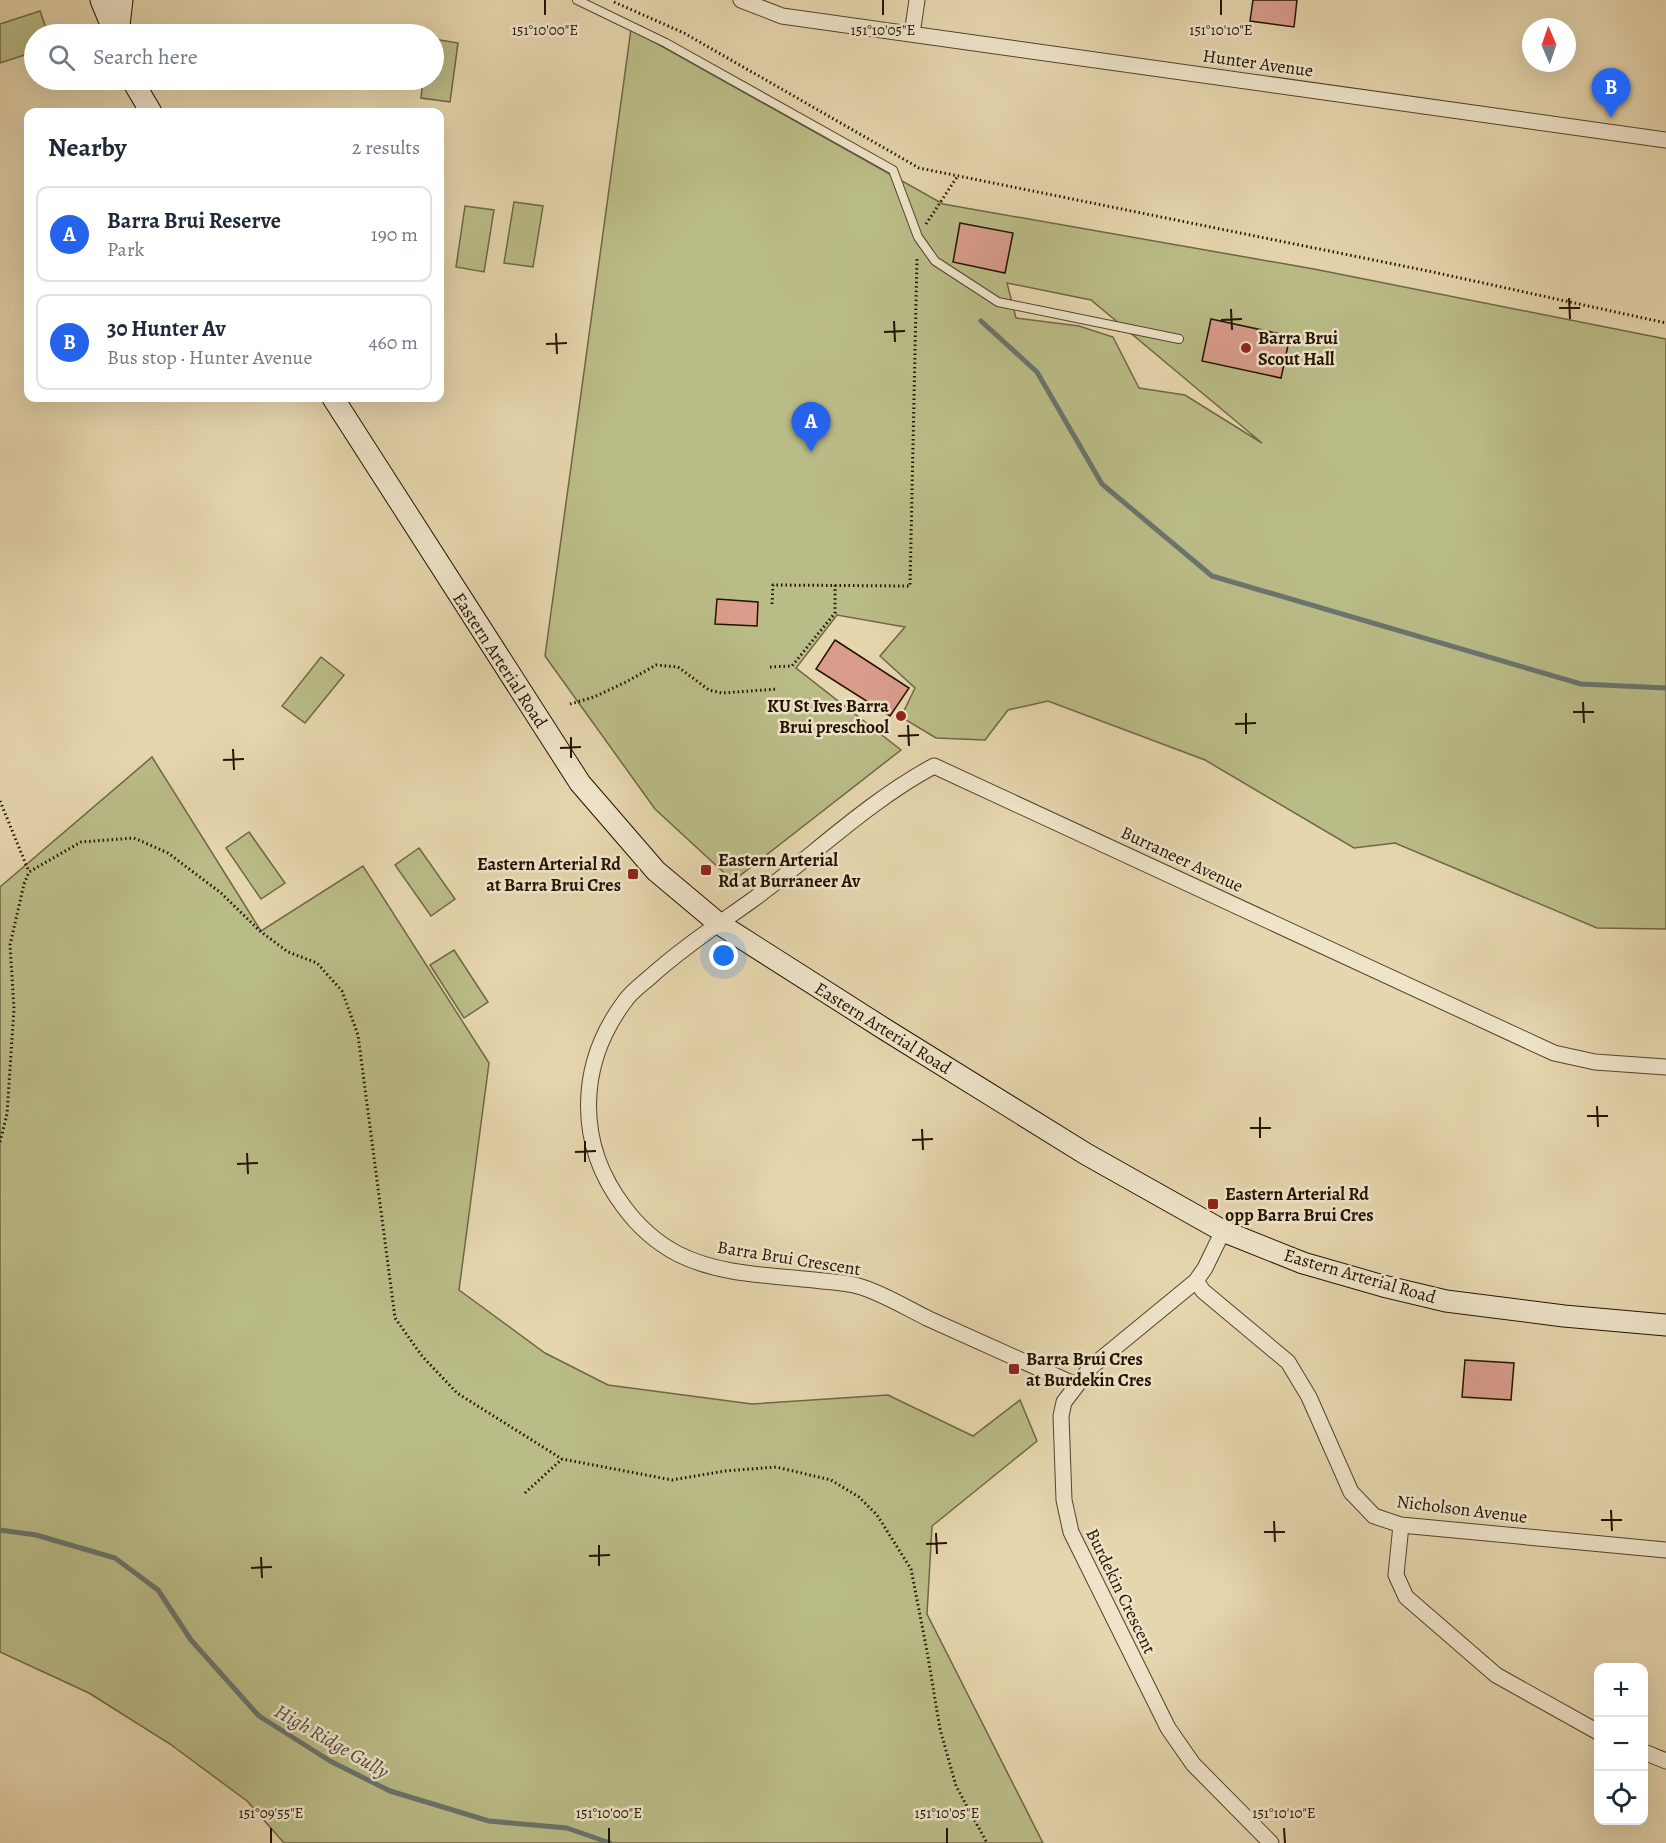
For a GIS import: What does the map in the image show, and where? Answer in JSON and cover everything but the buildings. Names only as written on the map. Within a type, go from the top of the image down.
[{"type":"main road","points":[[101,0],[112,24]]},
{"type":"main road","points":[[118,24],[122,0]]},
{"type":"main road","points":[[138,90],[149,108]]},
{"type":"main road","name":"Eastern Arterial Road","points":[[336,402],[580,783],[656,871],[718,923],[1086,1154],[1223,1231],[1303,1263],[1446,1301],[1564,1316],[1666,1325]]},
{"type":"street","name":"Hunter Avenue","points":[[741,0],[782,16],[1666,140]]},
{"type":"street","points":[[912,34],[917,0]]},
{"type":"street","name":"Burraneer Avenue","points":[[718,923],[751,901],[903,783],[934,766],[1554,1053],[1595,1062],[1666,1067]]},
{"type":"street","name":"Barra Brui Crescent","points":[[718,923],[657,970],[626,999],[608,1026],[597,1053],[591,1077],[588,1106],[590,1131],[602,1173],[615,1196],[652,1238],[702,1264],[727,1271],[857,1286],[1076,1385]]},
{"type":"street","name":"Burdekin Crescent","points":[[1223,1231],[1196,1281],[1090,1368],[1064,1402],[1062,1416],[1064,1500],[1071,1532],[1168,1728],[1193,1764],[1271,1843]]},
{"type":"street","name":"Nicholson Avenue","points":[[1196,1281],[1203,1291],[1288,1362],[1310,1397],[1350,1492],[1374,1516],[1401,1525],[1666,1550]]},
{"type":"street","points":[[1401,1525],[1396,1575],[1406,1597],[1496,1675],[1594,1729]]},
{"type":"street","points":[[1648,1754],[1666,1761]]},
{"type":"lane","points":[[577,0],[666,43],[893,170],[918,237],[934,261],[998,302],[1179,339]]},
{"type":"path","points":[[609,0],[684,33],[919,168],[1433,272],[1666,323]]},
{"type":"path","points":[[772,604],[773,585],[910,586],[918,237],[958,176]]},
{"type":"path","points":[[770,667],[792,666],[835,613],[835,585]]},
{"type":"path","points":[[570,704],[594,697],[628,681],[656,664],[678,667],[709,690],[722,693],[778,689]]},
{"type":"path","points":[[0,801],[29,872]]},
{"type":"path","points":[[0,1142],[7,1114],[14,1009],[10,945],[24,884],[29,872],[81,842],[134,838],[168,853],[221,893],[260,931],[288,952],[317,963],[342,991],[358,1035],[395,1318],[422,1356],[457,1393],[562,1459],[672,1480],[725,1471],[776,1467],[831,1480],[859,1497],[877,1515],[911,1569],[940,1729],[956,1786],[987,1843]]},
{"type":"path","points":[[525,1493],[562,1459]]},
{"type":"green space","points":[[40,11],[45,24],[24,24],[24,55],[0,63],[0,24]]},
{"type":"green space","points":[[631,29],[943,204],[1314,269],[1666,339],[1666,929],[1597,928],[1395,843],[1354,848],[1205,760],[1048,701],[1008,710],[985,740],[936,738],[901,717],[915,688],[880,656],[905,627],[837,615],[796,668],[901,750],[733,881],[655,809],[545,656]],"holes":[[[1007,283],[1091,300],[1262,443],[1185,395],[1139,388],[1113,337],[1079,326],[1016,318]]]},
{"type":"green space","points":[[444,41],[458,43],[450,102],[421,98],[422,90],[444,90]]},
{"type":"green space","points":[[514,202],[543,206],[533,267],[504,263]]},
{"type":"green space","points":[[465,206],[494,210],[484,272],[456,267]]},
{"type":"green space","points":[[321,657],[344,675],[305,723],[282,706]]},
{"type":"green space","points":[[152,757],[261,931],[363,866],[489,1063],[459,1290],[545,1353],[608,1385],[752,1404],[888,1395],[973,1436],[1020,1400],[1037,1441],[932,1526],[927,1614],[1043,1843],[284,1843],[247,1801],[170,1744],[89,1693],[0,1652],[0,887]]},
{"type":"green space","points":[[249,832],[285,883],[261,899],[226,848]]},
{"type":"green space","points":[[419,848],[455,899],[431,916],[395,865]]},
{"type":"green space","points":[[454,950],[488,1002],[464,1018],[430,965]]},
{"type":"waterway","points":[[981,321],[1037,372],[1102,484],[1212,576],[1581,684],[1666,688]]},
{"type":"waterway","name":"High Ridge Gully","points":[[0,1530],[36,1535],[115,1558],[158,1590],[191,1640],[259,1716],[330,1761],[390,1791],[489,1821],[567,1828],[610,1843]]},
{"type":"place","name":"30 Hunter Av","points":[[1611,118]]},
{"type":"place","name":"Barra Brui Scout Hall","points":[[1246,348]]},
{"type":"place","name":"Barra Brui Reserve","points":[[811,452]]},
{"type":"place","name":"KU St Ives Barra Brui preschool","points":[[901,716]]},
{"type":"place","name":"Eastern Arterial Rd at Burraneer Av","points":[[706,870]]},
{"type":"place","name":"Eastern Arterial Rd at Barra Brui Cres","points":[[633,874]]},
{"type":"place","name":"Eastern Arterial Rd opp Barra Brui Cres","points":[[1213,1204]]},
{"type":"place","name":"Barra Brui Cres at Burdekin Cres","points":[[1014,1369]]}]
